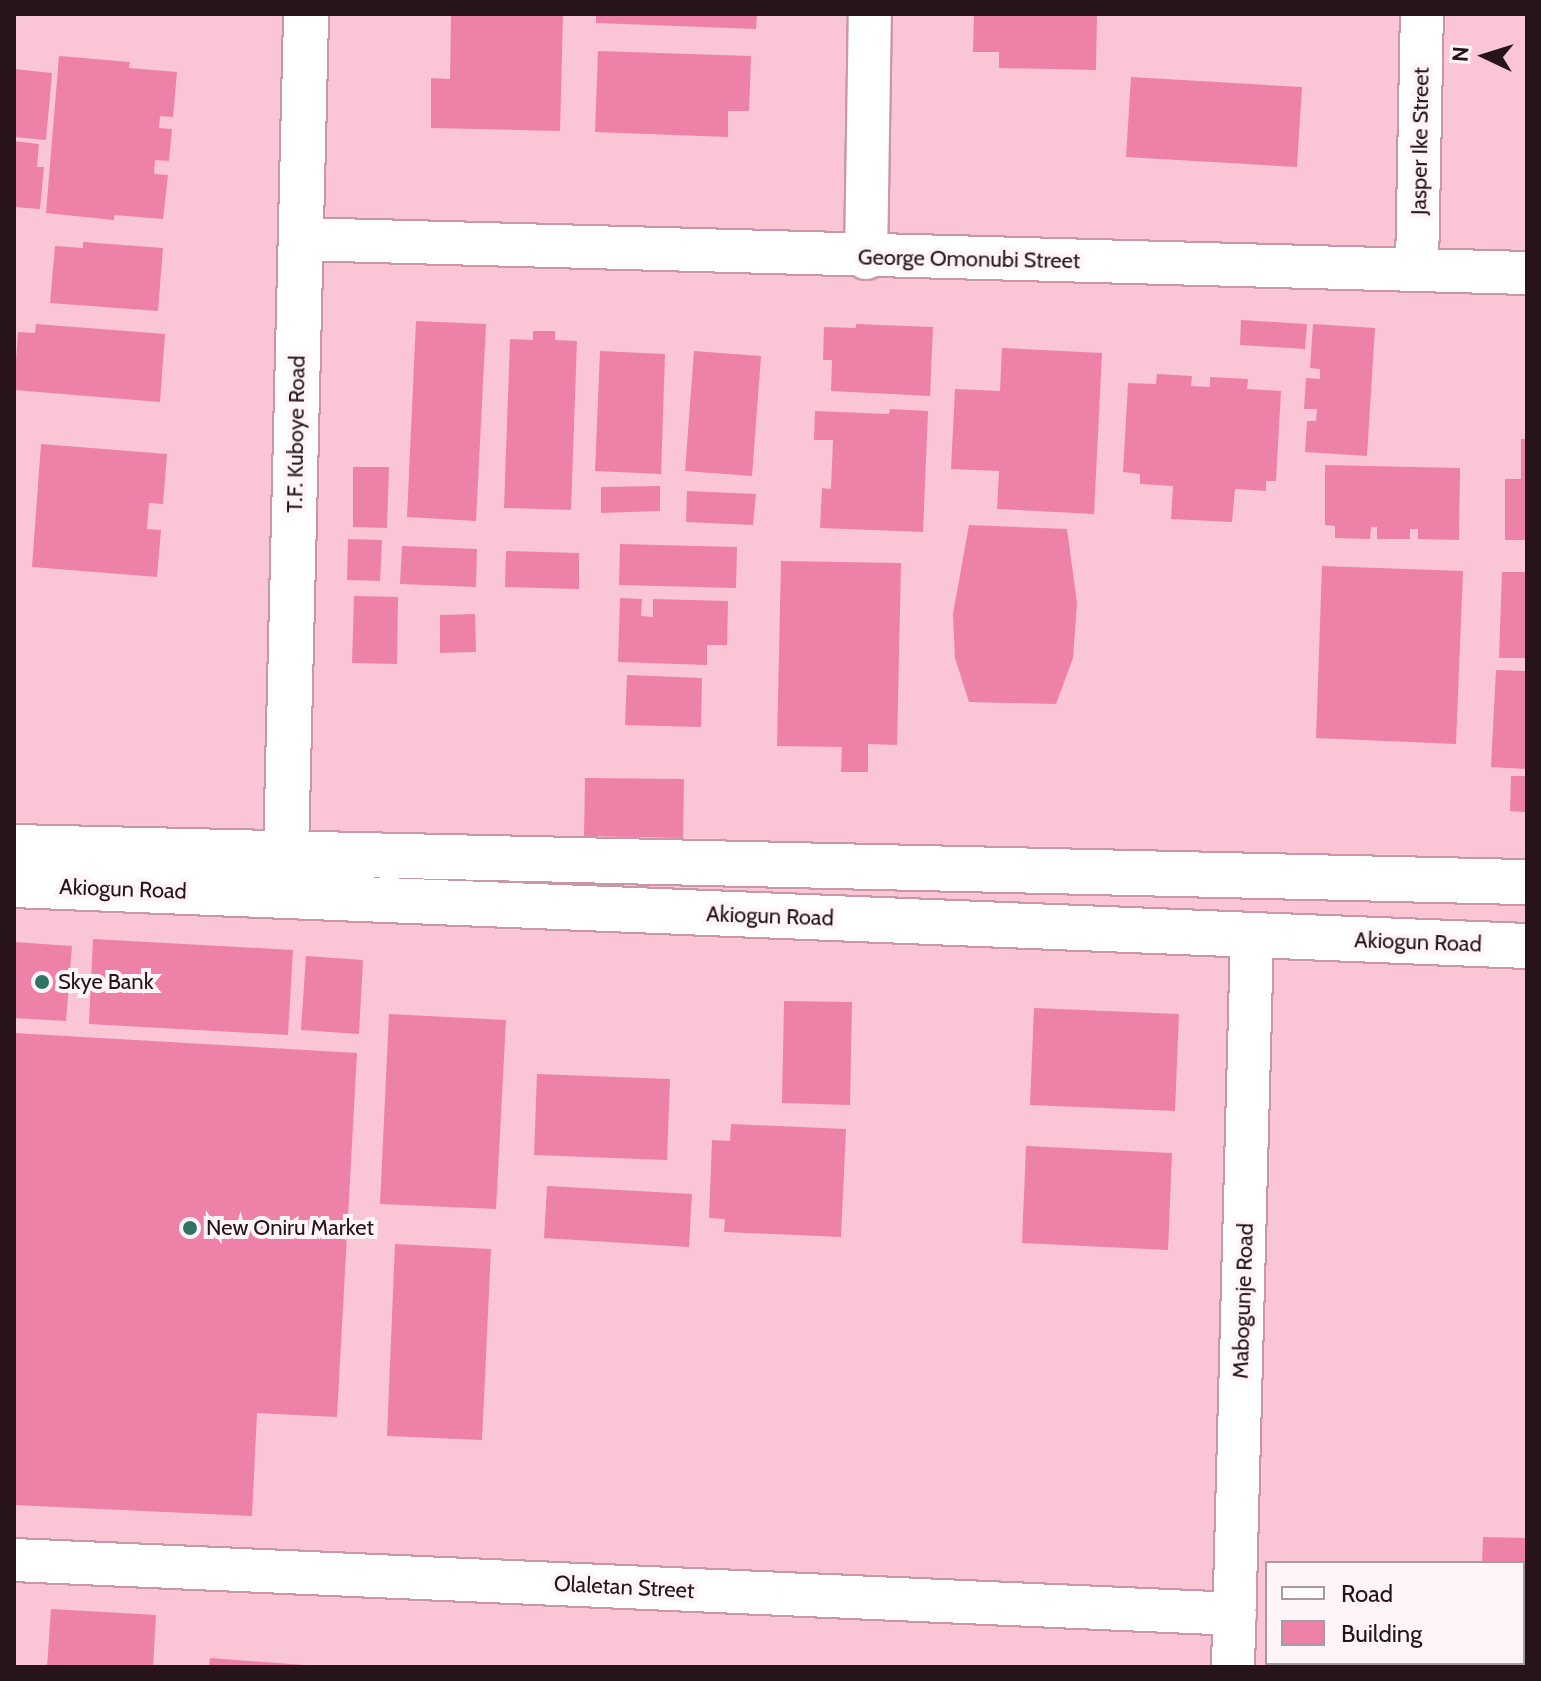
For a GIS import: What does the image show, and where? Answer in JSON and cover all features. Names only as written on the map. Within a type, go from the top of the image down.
[{"type":"street","name":"T.F. Kuboye Road","points":[[286,853],[306,14]]},
{"type":"street","points":[[866,258],[870,14]]},
{"type":"street","name":"Jasper Ike Street","points":[[1417,268],[1422,14]]},
{"type":"street","name":"George Omonubi Street","points":[[301,239],[866,258],[1417,268],[1527,273]]},
{"type":"street","points":[[14,847],[1527,882]]},
{"type":"street","name":"Akiogun Road","points":[[14,885],[1527,946]]},
{"type":"street","name":"Mabogunje Road","points":[[1233,1667],[1252,936]]},
{"type":"street","name":"Olaletan Street","points":[[14,1560],[1235,1614]]},
{"type":"building","points":[[451,14],[563,14],[560,131],[431,128],[431,78],[450,79]]},
{"type":"building","points":[[596,14],[757,14],[756,29],[596,23]]},
{"type":"building","points":[[974,14],[1097,14],[1096,70],[999,68],[999,52],[973,52]]},
{"type":"building","points":[[598,51],[751,56],[749,111],[728,111],[728,137],[595,132]]},
{"type":"building","points":[[59,56],[130,62],[129,68],[177,72],[173,117],[160,116],[159,128],[172,129],[169,161],[155,160],[154,174],[168,175],[163,219],[114,215],[114,220],[46,213]]},
{"type":"building","points":[[14,69],[52,73],[46,140],[14,137]]},
{"type":"building","points":[[1131,77],[1302,87],[1297,167],[1126,157]]},
{"type":"building","points":[[14,141],[39,144],[37,167],[44,167],[40,209],[14,207]]},
{"type":"building","points":[[83,242],[163,248],[158,311],[50,303],[55,246],[83,248]]},
{"type":"building","points":[[1241,320],[1307,324],[1305,349],[1240,345]]},
{"type":"building","points":[[416,321],[486,324],[476,521],[407,517]]},
{"type":"building","points":[[36,324],[165,334],[160,402],[14,390],[18,332],[35,333]]},
{"type":"building","points":[[856,324],[933,327],[930,396],[831,391],[832,360],[823,360],[824,327],[856,328]]},
{"type":"building","points":[[1313,324],[1375,328],[1367,456],[1305,452],[1307,421],[1316,421],[1317,409],[1304,409],[1306,378],[1320,379],[1320,369],[1310,368]]},
{"type":"building","points":[[533,331],[555,331],[555,340],[577,341],[571,510],[504,508],[510,339],[533,340]]},
{"type":"building","points":[[1002,348],[1102,353],[1094,514],[997,509],[999,471],[951,469],[955,389],[1000,391]]},
{"type":"building","points":[[600,351],[665,354],[661,474],[595,471]]},
{"type":"building","points":[[694,351],[761,356],[752,476],[685,471]]},
{"type":"building","points":[[1157,374],[1192,376],[1191,386],[1210,387],[1210,377],[1248,379],[1247,389],[1281,391],[1276,481],[1266,481],[1266,491],[1235,489],[1232,522],[1171,519],[1173,486],[1140,484],[1140,474],[1123,472],[1128,383],[1156,384]]},
{"type":"building","points":[[890,409],[928,411],[923,532],[820,528],[822,488],[831,489],[833,440],[814,440],[815,411],[889,414]]},
{"type":"building","points":[[1521,439],[1527,439],[1527,540],[1505,540],[1505,479],[1521,479]]},
{"type":"building","points":[[41,444],[167,454],[163,504],[149,503],[147,529],[161,530],[157,577],[32,567]]},
{"type":"building","points":[[1325,465],[1460,468],[1459,540],[1418,539],[1418,529],[1410,529],[1410,539],[1377,539],[1377,527],[1371,527],[1370,539],[1335,538],[1335,526],[1325,525]]},
{"type":"building","points":[[353,467],[389,467],[387,528],[353,527]]},
{"type":"building","points":[[660,486],[660,511],[601,513],[601,487]]},
{"type":"building","points":[[687,491],[756,494],[753,525],[686,522]]},
{"type":"building","points":[[969,525],[1067,529],[1077,603],[1073,658],[1056,704],[969,702],[955,658],[953,614]]},
{"type":"building","points":[[348,539],[382,540],[380,581],[347,580]]},
{"type":"building","points":[[620,544],[737,547],[736,588],[619,585]]},
{"type":"building","points":[[402,546],[477,549],[476,587],[400,584]]},
{"type":"building","points":[[506,551],[579,553],[579,589],[505,587]]},
{"type":"building","points":[[781,561],[901,563],[897,745],[868,744],[868,772],[841,772],[842,747],[777,746]]},
{"type":"building","points":[[1322,566],[1463,571],[1456,744],[1316,738]]},
{"type":"building","points":[[1502,572],[1527,572],[1527,658],[1499,658]]},
{"type":"building","points":[[354,596],[398,597],[397,664],[352,663]]},
{"type":"building","points":[[620,598],[642,599],[641,616],[653,617],[653,599],[728,601],[727,645],[707,645],[707,665],[618,662]]},
{"type":"building","points":[[475,614],[476,652],[440,653],[440,615]]},
{"type":"building","points":[[1496,670],[1527,671],[1527,769],[1491,767]]},
{"type":"building","points":[[627,675],[702,678],[701,727],[625,725]]},
{"type":"building","points":[[1511,776],[1527,776],[1527,812],[1510,811]]},
{"type":"building","points":[[585,778],[684,779],[683,838],[584,836]]},
{"type":"building","points":[[93,939],[293,950],[288,1035],[89,1024]]},
{"type":"building","name":"Skye Bank","points":[[14,942],[72,946],[66,1021],[14,1018]]},
{"type":"building","points":[[306,956],[363,960],[359,1034],[301,1030]]},
{"type":"building","points":[[784,1001],[852,1002],[850,1105],[782,1103]]},
{"type":"building","points":[[1034,1008],[1179,1014],[1175,1111],[1030,1105]]},
{"type":"building","points":[[389,1014],[506,1020],[496,1209],[380,1204]]},
{"type":"building","name":"New Oniru Market","points":[[14,1033],[357,1053],[337,1417],[257,1413],[252,1516],[14,1505]]},
{"type":"building","points":[[537,1074],[670,1079],[667,1160],[534,1155]]},
{"type":"building","points":[[731,1124],[846,1129],[841,1237],[724,1232],[725,1219],[709,1218],[712,1140],[730,1141]]},
{"type":"building","points":[[1026,1146],[1172,1153],[1168,1250],[1022,1243]]},
{"type":"building","points":[[547,1186],[692,1194],[689,1247],[544,1238]]},
{"type":"building","points":[[395,1244],[491,1249],[482,1440],[387,1436]]},
{"type":"building","points":[[1483,1537],[1527,1538],[1527,1652],[1525,1561],[1482,1561]]},
{"type":"building","points":[[51,1609],[156,1615],[153,1667],[47,1667]]},
{"type":"building","points":[[210,1658],[305,1665],[305,1667],[209,1667]]},
{"type":"place","name":"Skye Bank","points":[[42,982]]},
{"type":"place","name":"New Oniru Market","points":[[190,1228]]}]
